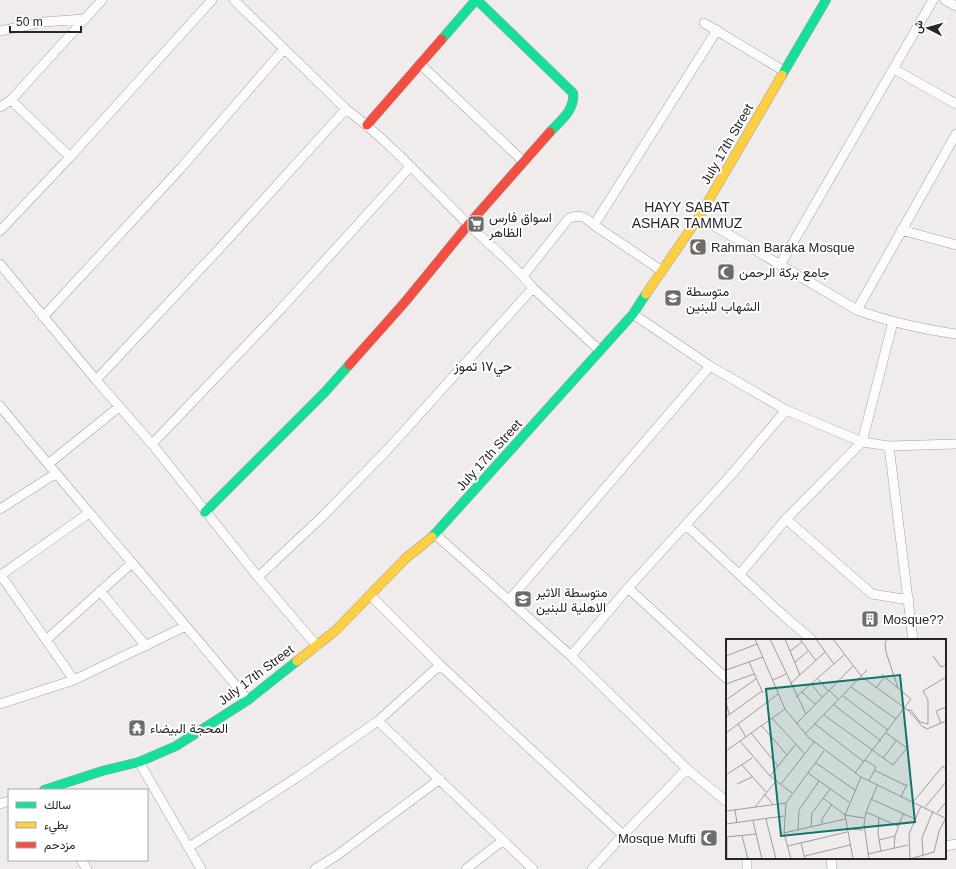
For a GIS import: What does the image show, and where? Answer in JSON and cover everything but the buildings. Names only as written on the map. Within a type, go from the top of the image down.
[{"type":"street","points":[[0,107],[10,100],[102,0]]},
{"type":"street","points":[[0,231],[70,157],[212,0]]},
{"type":"street","points":[[234,0],[346,109],[367,125],[410,166],[468,225],[600,351]]},
{"type":"street","name":"July 17th Street","points":[[47,789],[102,771],[139,762],[176,746],[248,700],[335,631],[406,558],[435,534],[633,314],[699,218],[826,0]]},
{"type":"street","points":[[780,265],[894,69],[932,0]]},
{"type":"street","points":[[945,0],[956,6]]},
{"type":"street","points":[[205,512],[325,392],[405,302],[468,225],[571,109],[574,100],[573,93],[479,2],[474,2],[367,125]]},
{"type":"street","points":[[0,31],[43,22],[84,19]]},
{"type":"street","points":[[704,23],[784,71]]},
{"type":"street","points":[[594,225],[717,30]]},
{"type":"street","points":[[43,317],[180,169],[284,49]]},
{"type":"street","points":[[420,64],[524,162]]},
{"type":"street","points":[[894,69],[956,104]]},
{"type":"street","points":[[10,100],[70,157]]},
{"type":"street","points":[[96,380],[220,248],[346,109]]},
{"type":"street","points":[[857,310],[956,134]]},
{"type":"street","points":[[152,444],[281,309],[410,166]]},
{"type":"street","points":[[523,276],[569,218],[576,216],[585,217],[594,225],[662,271]]},
{"type":"street","points":[[699,218],[857,310],[877,318],[893,322],[956,334]]},
{"type":"street","points":[[901,230],[956,246]]},
{"type":"street","points":[[0,264],[96,380],[152,444],[258,577],[317,646]]},
{"type":"street","points":[[258,577],[323,516],[389,448],[533,288]]},
{"type":"street","points":[[633,314],[710,366],[786,410],[862,442],[889,446],[956,444]]},
{"type":"street","points":[[740,574],[786,519],[862,442],[893,322]]},
{"type":"street","points":[[509,600],[710,366]]},
{"type":"street","points":[[0,406],[55,474],[248,700]]},
{"type":"street","points":[[48,464],[119,407]]},
{"type":"street","points":[[570,656],[628,588],[731,475],[786,410]]},
{"type":"street","points":[[889,446],[913,639]]},
{"type":"street","points":[[0,509],[55,474]]},
{"type":"street","points":[[74,680],[0,575],[89,513]]},
{"type":"street","points":[[786,519],[872,594],[909,600]]},
{"type":"street","points":[[686,524],[783,615],[811,639]]},
{"type":"street","points":[[435,534],[570,656],[687,769],[726,801]]},
{"type":"street","points":[[46,640],[132,563]]},
{"type":"street","points":[[628,588],[726,678]]},
{"type":"street","points":[[100,591],[146,646]]},
{"type":"street","points":[[370,595],[440,665],[623,834]]},
{"type":"street","points":[[0,704],[74,680],[186,626]]},
{"type":"street","points":[[189,847],[299,776],[378,721],[440,665]]},
{"type":"street","points":[[378,721],[533,869]]},
{"type":"street","points":[[139,762],[201,869]]},
{"type":"street","points":[[596,868],[623,834],[687,769]]},
{"type":"street","points":[[315,869],[336,856],[440,779]]},
{"type":"street","points":[[466,869],[502,841]]},
{"type":"street","points":[[946,846],[956,844]]},
{"type":"street","points":[[831,859],[832,869]]},
{"type":"traffic: fast","points":[[782,75],[826,0]]},
{"type":"traffic: fast","points":[[442,39],[474,2],[479,2],[573,93],[570,110],[550,132]]},
{"type":"traffic: fast","points":[[432,537],[633,314],[646,294]]},
{"type":"traffic: fast","points":[[205,512],[325,392],[349,365]]},
{"type":"traffic: fast","points":[[47,789],[102,771],[139,762],[176,746],[248,700],[297,661]]},
{"type":"traffic: slow","points":[[646,294],[699,217],[782,75]]},
{"type":"traffic: slow","points":[[297,661],[335,631],[406,558],[432,537]]},
{"type":"traffic: jam","points":[[367,125],[442,39]]},
{"type":"traffic: jam","points":[[349,365],[405,302],[468,225],[550,132]]},
{"type":"place","name":"اسواق فارس الظاهر","points":[[476,224]]},
{"type":"place","name":"Rahman Baraka Mosque","points":[[698,247]]},
{"type":"place","name":"جامع بركة الرحمن","points":[[726,272]]},
{"type":"place","name":"متوسطة الشهاب للبنين","points":[[673,298]]},
{"type":"place","name":"متوسطة الاثير الاهلية للبنين","points":[[523,599]]},
{"type":"place","name":"Mosque??","points":[[870,619]]},
{"type":"place","name":"المحجة البيضاء","points":[[137,728]]},
{"type":"place","name":"Mosque Mufti","points":[[709,838]]},
{"type":"district","name":"HAYY SABAT ASHAR TAMMUZ","points":[[687,216]]},
{"type":"district","name":"حي۱۷ تموز","points":[[483,366]]}]
